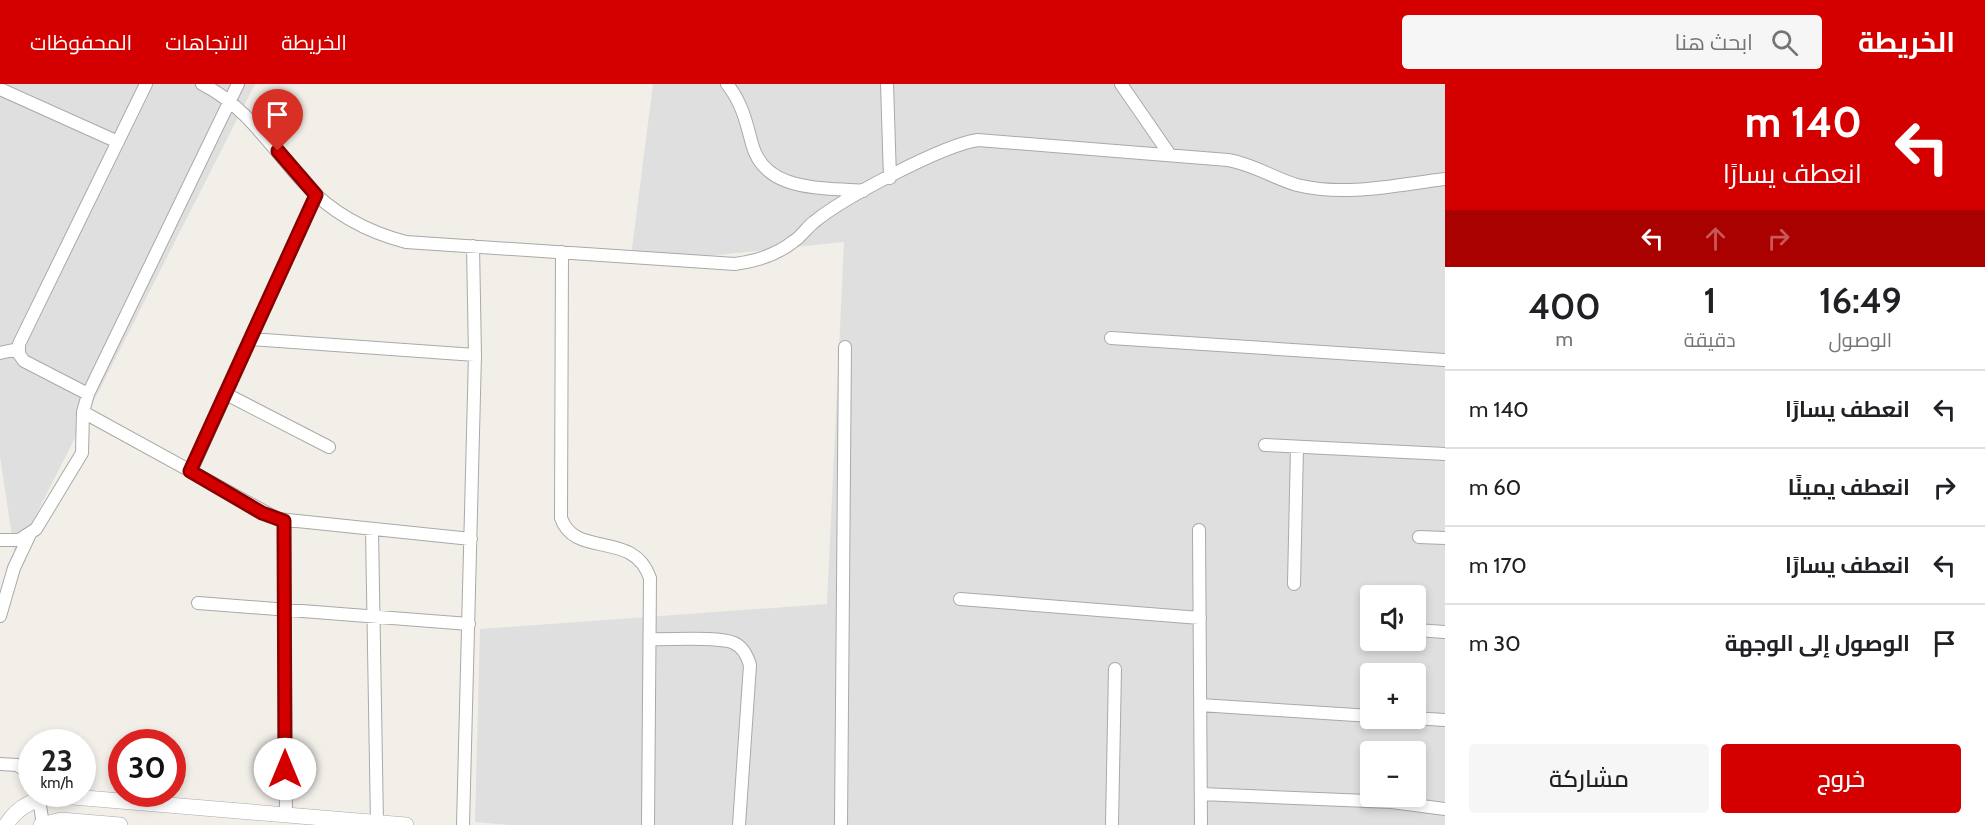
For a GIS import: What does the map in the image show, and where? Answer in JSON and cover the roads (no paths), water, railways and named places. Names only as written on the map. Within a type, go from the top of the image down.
[{"type":"street","points":[[18,349],[146,84]]},
{"type":"street","points":[[202,84],[230,100],[316,195],[344,217],[390,238],[406,242],[747,263],[783,249],[813,223],[863,191],[959,144],[978,140],[1239,162],[1284,181],[1324,189],[1367,189],[1445,179]]},
{"type":"street","points":[[0,616],[14,568],[31,533],[82,453],[83,412],[88,393],[99,376],[238,84]]},
{"type":"street","points":[[727,84],[742,106],[756,155],[774,176],[792,184],[863,191]]},
{"type":"street","points":[[887,84],[890,178]]},
{"type":"street","points":[[1121,84],[1170,155]]},
{"type":"street","points":[[0,89],[118,142]]},
{"type":"street","points":[[190,471],[316,195]]},
{"type":"street","points":[[463,825],[475,355],[473,246]]},
{"type":"street","points":[[562,252],[561,518],[566,529],[574,537],[624,549],[641,560],[650,578],[648,825]]},
{"type":"street","points":[[1111,338],[1445,360]]},
{"type":"street","points":[[251,339],[475,355]]},
{"type":"street","points":[[841,825],[845,347]]},
{"type":"street","points":[[18,349],[24,361],[88,393]]},
{"type":"street","points":[[0,352],[18,349]]},
{"type":"street","points":[[226,394],[329,447]]},
{"type":"street","points":[[83,412],[262,513],[284,521],[471,539]]},
{"type":"street","points":[[1265,445],[1445,454]]},
{"type":"street","points":[[1294,584],[1297,447]]},
{"type":"street","points":[[284,521],[286,815]]},
{"type":"street","points":[[372,530],[377,823]]},
{"type":"street","points":[[1199,530],[1200,825]]},
{"type":"street","points":[[0,540],[19,540],[31,533]]},
{"type":"street","points":[[1419,537],[1445,538]]},
{"type":"street","points":[[960,599],[1200,618]]},
{"type":"street","points":[[198,603],[469,624]]},
{"type":"street","points":[[1426,631],[1445,632]]},
{"type":"street","points":[[650,639],[726,640],[738,645],[746,654],[750,665],[739,825]]},
{"type":"street","points":[[1112,825],[1115,669]]},
{"type":"street","points":[[1200,705],[1360,715]]},
{"type":"street","points":[[1426,719],[1445,720]]},
{"type":"street","points":[[0,753],[6,764]]},
{"type":"street","points":[[1201,794],[1392,802],[1445,809]]},
{"type":"street","points":[[96,798],[406,825]]},
{"type":"street","points":[[6,825],[23,807]]},
{"type":"street","points":[[40,807],[42,824],[61,820],[120,825]]}]
